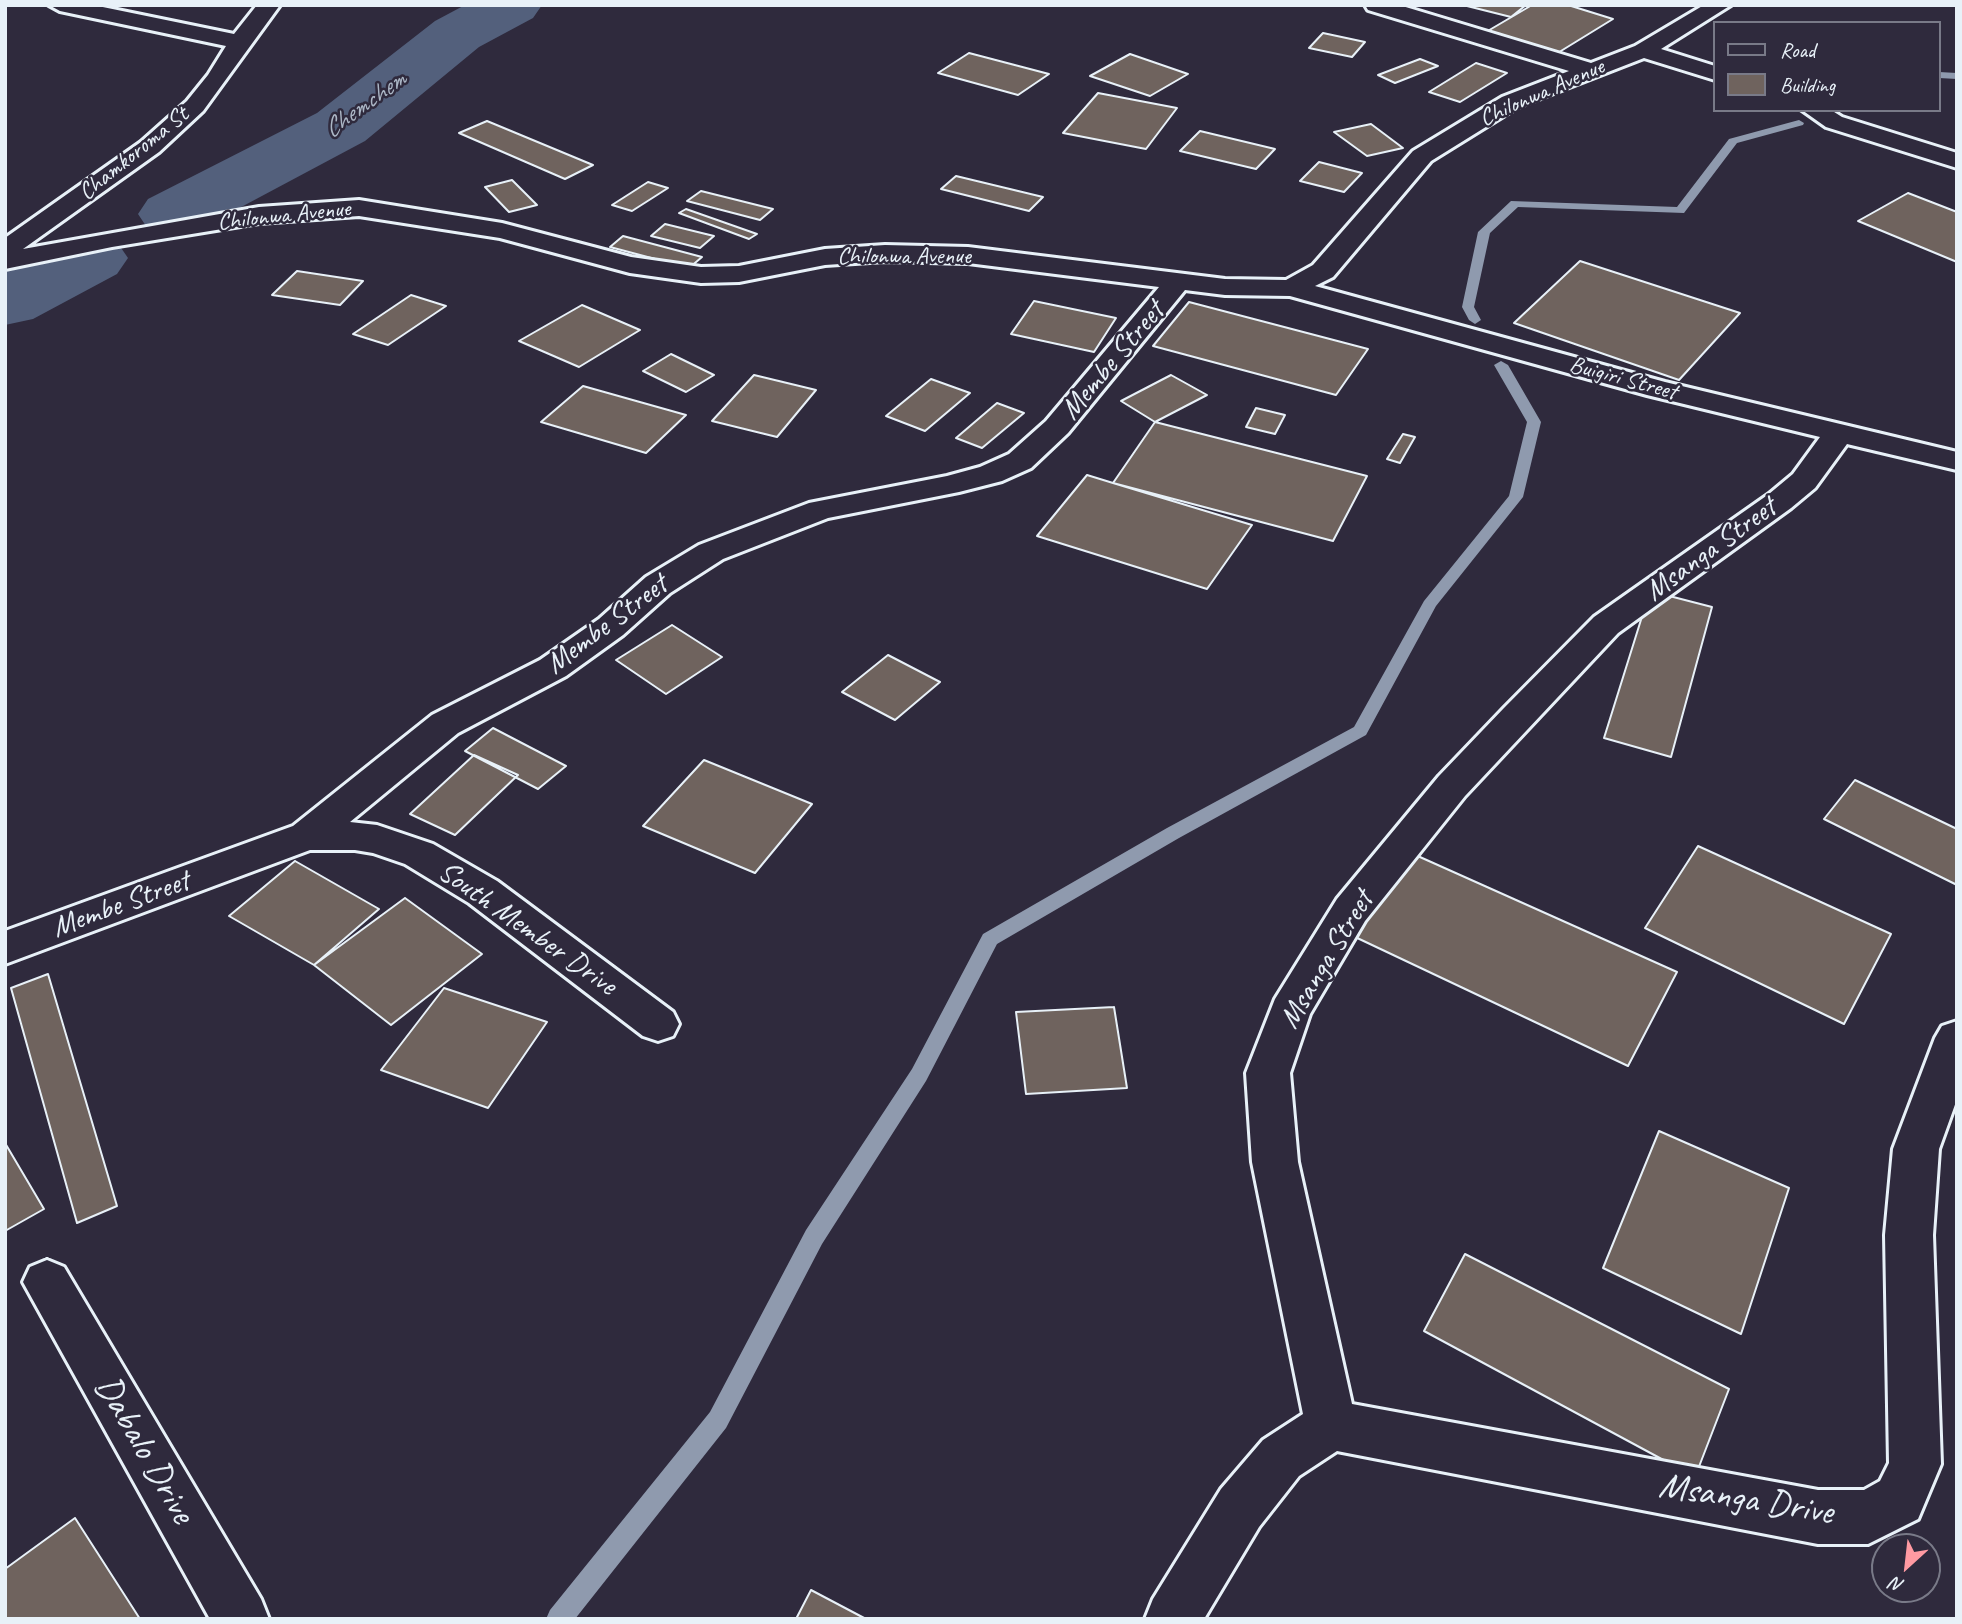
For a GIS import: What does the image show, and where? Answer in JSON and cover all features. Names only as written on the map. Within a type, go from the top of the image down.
[{"type":"street","points":[[60,5],[239,42]]},
{"type":"street","name":"Chamkoroma St","points":[[5,250],[150,147],[195,106],[218,78],[239,42],[269,5]]},
{"type":"street","points":[[1376,5],[1589,70]]},
{"type":"street","name":"Chilonwa Avenue","points":[[5,261],[112,239],[260,215],[359,208],[490,229],[630,265],[701,275],[739,274],[825,257],[886,253],[968,255],[1178,281],[1276,290],[1291,288],[1323,271],[1422,156],[1510,102],[1643,51],[1720,5]]},
{"type":"street","points":[[1643,51],[1714,73]]},
{"type":"street","points":[[1818,112],[1835,122],[1957,161]]},
{"type":"street","name":"Membe Street","points":[[5,948],[307,836],[445,724],[553,668],[611,627],[658,585],[711,552],[820,510],[967,481],[1020,461],[1057,427],[1178,281]]},
{"type":"street","name":"Buigiri Street","points":[[1291,288],[1657,389],[1957,461]]},
{"type":"street","name":"Msanga Street","points":[[1331,1425],[1275,1162],[1268,1073],[1290,1011],[1351,910],[1452,786],[1517,717],[1606,625],[1780,502],[1804,481],[1839,433]]},
{"type":"street","name":"South Member Drive","points":[[307,836],[377,839],[419,854],[483,892],[658,1024]]},
{"type":"street","name":"Msanga Drive","points":[[1331,1425],[1818,1517],[1868,1517],[1899,1500],[1915,1464],[1909,1235],[1916,1149],[1957,1038]]},
{"type":"street","name":"Dabalo Drive","points":[[47,1282],[241,1619]]},
{"type":"street","points":[[1173,1619],[1240,1508],[1282,1458],[1331,1425]]},
{"type":"building","points":[[1463,5],[1526,5],[1511,17]]},
{"type":"building","points":[[1532,5],[1568,5],[1613,19],[1556,54],[1486,32]]},
{"type":"building","points":[[1323,33],[1365,42],[1352,57],[1309,48]]},
{"type":"building","points":[[969,53],[1049,74],[1018,95],[938,73]]},
{"type":"building","points":[[1130,54],[1188,74],[1150,96],[1090,76]]},
{"type":"building","points":[[1420,59],[1438,66],[1395,83],[1378,75]]},
{"type":"building","points":[[1476,63],[1507,73],[1460,102],[1429,92]]},
{"type":"building","points":[[1098,93],[1177,108],[1146,149],[1063,133]]},
{"type":"building","points":[[487,121],[593,165],[565,179],[459,133]]},
{"type":"building","points":[[1371,124],[1403,148],[1367,156],[1334,132]]},
{"type":"building","points":[[1200,131],[1275,149],[1256,169],[1180,151]]},
{"type":"building","points":[[1319,162],[1362,173],[1344,192],[1300,181]]},
{"type":"building","points":[[956,176],[1043,197],[1029,211],[941,189]]},
{"type":"building","points":[[512,180],[537,205],[509,212],[485,187]]},
{"type":"building","points":[[648,182],[668,188],[632,211],[612,205]]},
{"type":"building","points":[[701,191],[773,209],[760,220],[687,201]]},
{"type":"building","points":[[1908,193],[1957,212],[1957,262],[1858,221]]},
{"type":"building","points":[[686,209],[757,234],[749,239],[679,213]]},
{"type":"building","points":[[665,224],[714,236],[700,248],[651,236]]},
{"type":"building","points":[[623,236],[702,257],[689,268],[610,247]]},
{"type":"building","points":[[1580,261],[1740,313],[1679,380],[1514,323]]},
{"type":"building","points":[[297,271],[363,281],[340,305],[272,295]]},
{"type":"building","points":[[411,295],[446,306],[388,345],[353,334]]},
{"type":"building","points":[[1034,301],[1116,318],[1094,352],[1011,334]]},
{"type":"building","points":[[1189,302],[1368,349],[1336,395],[1153,346]]},
{"type":"building","points":[[582,305],[640,330],[579,367],[519,341]]},
{"type":"building","points":[[671,354],[714,375],[686,392],[643,371]]},
{"type":"building","points":[[754,375],[816,390],[777,437],[712,421]]},
{"type":"building","points":[[1171,375],[1207,395],[1155,422],[1121,401]]},
{"type":"building","points":[[931,379],[970,393],[925,431],[886,416]]},
{"type":"building","points":[[583,386],[686,415],[646,453],[541,422]]},
{"type":"building","points":[[997,403],[1024,413],[982,448],[956,438]]},
{"type":"building","points":[[1256,408],[1285,415],[1275,434],[1246,427]]},
{"type":"building","points":[[1155,422],[1367,476],[1333,541],[1113,483]]},
{"type":"building","points":[[1403,434],[1415,437],[1400,463],[1387,459]]},
{"type":"building","points":[[1087,475],[1252,525],[1207,589],[1037,536]]},
{"type":"building","points":[[1650,591],[1712,607],[1671,757],[1604,738]]},
{"type":"building","points":[[672,625],[722,657],[666,694],[616,660]]},
{"type":"building","points":[[888,655],[940,682],[895,720],[842,692]]},
{"type":"building","points":[[493,728],[566,766],[538,789],[465,751]]},
{"type":"building","points":[[474,755],[518,775],[455,835],[410,814]]},
{"type":"building","points":[[704,760],[812,804],[755,873],[643,826]]},
{"type":"building","points":[[1855,780],[1957,829],[1957,885],[1824,819]]},
{"type":"building","points":[[1698,846],[1891,934],[1844,1024],[1645,928]]},
{"type":"building","points":[[1411,853],[1677,972],[1628,1066],[1353,936]]},
{"type":"building","points":[[295,861],[379,909],[314,965],[229,916]]},
{"type":"building","points":[[405,898],[482,954],[391,1025],[314,965]]},
{"type":"building","points":[[48,974],[117,1206],[77,1223],[11,988]]},
{"type":"building","points":[[444,988],[547,1022],[488,1108],[381,1070]]},
{"type":"building","points":[[1114,1007],[1127,1088],[1026,1094],[1016,1012]]},
{"type":"building","points":[[1659,1131],[1789,1188],[1741,1334],[1603,1268]]},
{"type":"building","points":[[5,1143],[44,1209],[5,1231]]},
{"type":"building","points":[[1465,1254],[1729,1389],[1695,1477],[1424,1331]]},
{"type":"building","points":[[75,1518],[140,1619],[5,1619],[5,1569]]},
{"type":"building","points":[[811,1590],[866,1619],[796,1619]]},
{"type":"waterway","name":"Chemchem","points":[[174,214],[341,127],[457,34],[512,5]]},
{"type":"waterway","points":[[1941,75],[1957,76]]},
{"type":"waterway","points":[[1475,320],[1468,307],[1484,232],[1515,203],[1680,211],[1733,141],[1799,123]]},
{"type":"waterway","points":[[5,302],[90,258]]},
{"type":"waterway","points":[[559,1619],[718,1420],[814,1237],[919,1075],[990,939],[1173,833],[1360,731],[1429,604],[1516,497],[1534,422],[1501,365]]}]
